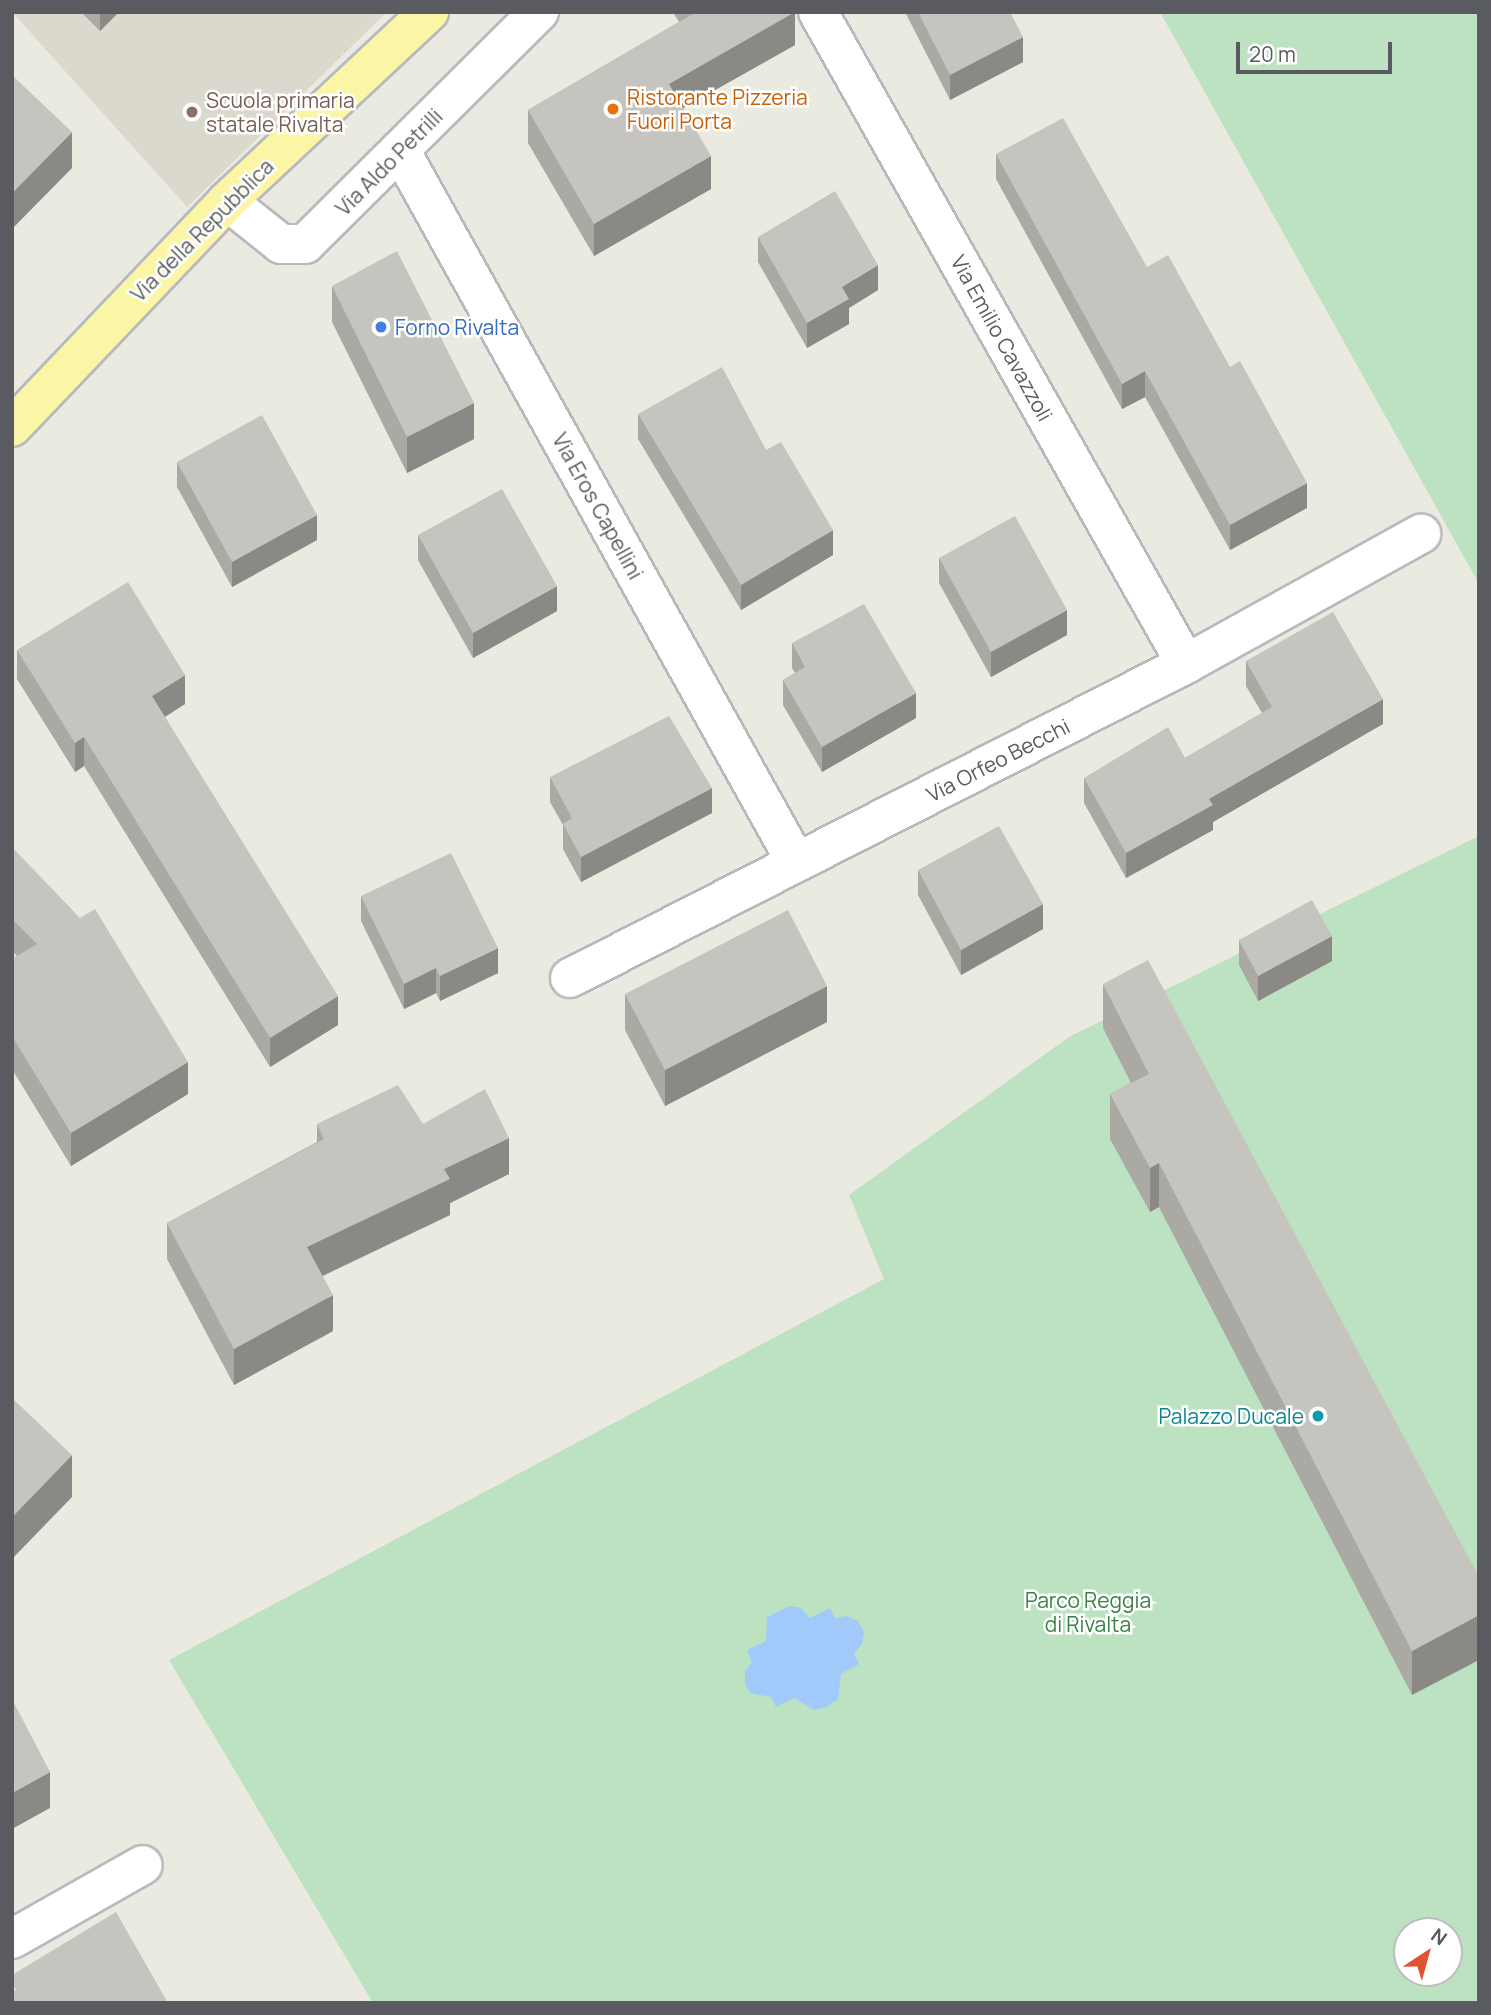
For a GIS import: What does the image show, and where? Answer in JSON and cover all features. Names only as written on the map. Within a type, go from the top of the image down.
[{"type":"main road","name":"Via della Repubblica","points":[[16,417],[227,201],[429,12]]},
{"type":"street","name":"Via Aldo Petrilli","points":[[227,201],[281,244],[305,244],[539,12]]},
{"type":"street","name":"Via Emilio Cavazzoli","points":[[818,12],[1186,664]]},
{"type":"street","name":"Via Eros Capellini","points":[[400,150],[796,862]]},
{"type":"street","name":"Via Orfeo Becchi","points":[[570,978],[1186,664],[1421,534]]},
{"type":"street","points":[[12,1939],[143,1865]]},
{"type":"shaded area","name":"Scuola primaria statale Rivalta","points":[[12,12],[387,12],[187,207]]},
{"type":"green space","points":[[1160,12],[1479,12],[1479,584]]},
{"type":"green space","name":"Parco Reggia di Rivalta","points":[[1479,836],[1479,2003],[373,2003],[169,1660],[884,1279],[849,1195],[1069,1037]]},
{"type":"water","points":[[789,1606],[801,1608],[810,1618],[830,1608],[835,1618],[847,1616],[858,1621],[864,1632],[862,1644],[854,1653],[859,1664],[841,1674],[838,1699],[827,1707],[814,1710],[794,1698],[776,1707],[771,1697],[750,1693],[745,1683],[745,1671],[752,1662],[747,1650],[766,1641],[767,1617]]},
{"type":"building","points":[[691,12],[795,12],[669,84],[711,156],[594,224],[528,110],[693,14]]},
{"type":"building","points":[[918,12],[1010,12],[1023,37],[950,75]]},
{"type":"building","points":[[12,75],[72,132],[12,193]]},
{"type":"building","points":[[1063,118],[1147,267],[1168,255],[1230,367],[1240,361],[1307,483],[1230,525],[1145,371],[1122,384],[996,154]]},
{"type":"building","points":[[835,191],[878,265],[842,287],[849,299],[807,323],[758,237]]},
{"type":"building","points":[[397,251],[474,403],[407,437],[332,286]]},
{"type":"building","points":[[722,367],[766,450],[781,442],[833,530],[741,585],[638,414]]},
{"type":"building","points":[[262,415],[317,515],[232,562],[177,462]]},
{"type":"building","points":[[502,489],[557,586],[473,633],[418,535]]},
{"type":"building","points":[[1015,516],[1067,610],[991,652],[939,558]]},
{"type":"building","points":[[128,582],[185,675],[152,696],[338,996],[270,1038],[84,737],[75,743],[17,650]]},
{"type":"building","points":[[864,604],[916,693],[822,747],[783,680],[805,667],[792,643]]},
{"type":"building","points":[[1333,612],[1383,699],[1209,799],[1213,805],[1126,853],[1084,778],[1168,727],[1185,758],[1272,707],[1246,661]]},
{"type":"building","points":[[669,716],[712,788],[581,857],[563,824],[572,818],[550,777]]},
{"type":"building","points":[[999,826],[1043,904],[961,950],[918,870]]},
{"type":"building","points":[[12,847],[80,918],[95,909],[188,1062],[71,1133],[12,1036],[12,959],[37,944],[12,919]]},
{"type":"building","points":[[451,853],[498,948],[440,976],[436,968],[404,984],[361,896]]},
{"type":"building","points":[[1312,900],[1332,936],[1258,976],[1239,940]]},
{"type":"building","points":[[788,910],[827,986],[665,1070],[625,994]]},
{"type":"building","name":"Palazzo Ducale","points":[[1148,960],[1479,1577],[1479,1615],[1412,1651],[1159,1163],[1150,1168],[1110,1094],[1149,1074],[1103,984]]},
{"type":"building","points":[[398,1085],[423,1124],[485,1089],[509,1138],[444,1169],[450,1179],[307,1247],[333,1295],[234,1349],[167,1223],[324,1139],[317,1124]]},
{"type":"building","points":[[12,1398],[72,1455],[12,1517]]},
{"type":"building","points":[[12,1699],[50,1772],[12,1793]]},
{"type":"building","points":[[116,1912],[168,2003],[12,2003],[12,1992],[16,1990],[12,1984],[12,1975]]},
{"type":"place","name":"Ristorante Pizzeria Fuori Porta","points":[[613,109]]},
{"type":"place","name":"Scuola primaria statale Rivalta","points":[[192,112]]},
{"type":"place","name":"Forno Rivalta","points":[[381,327]]},
{"type":"place","name":"Palazzo Ducale","points":[[1318,1416]]}]
